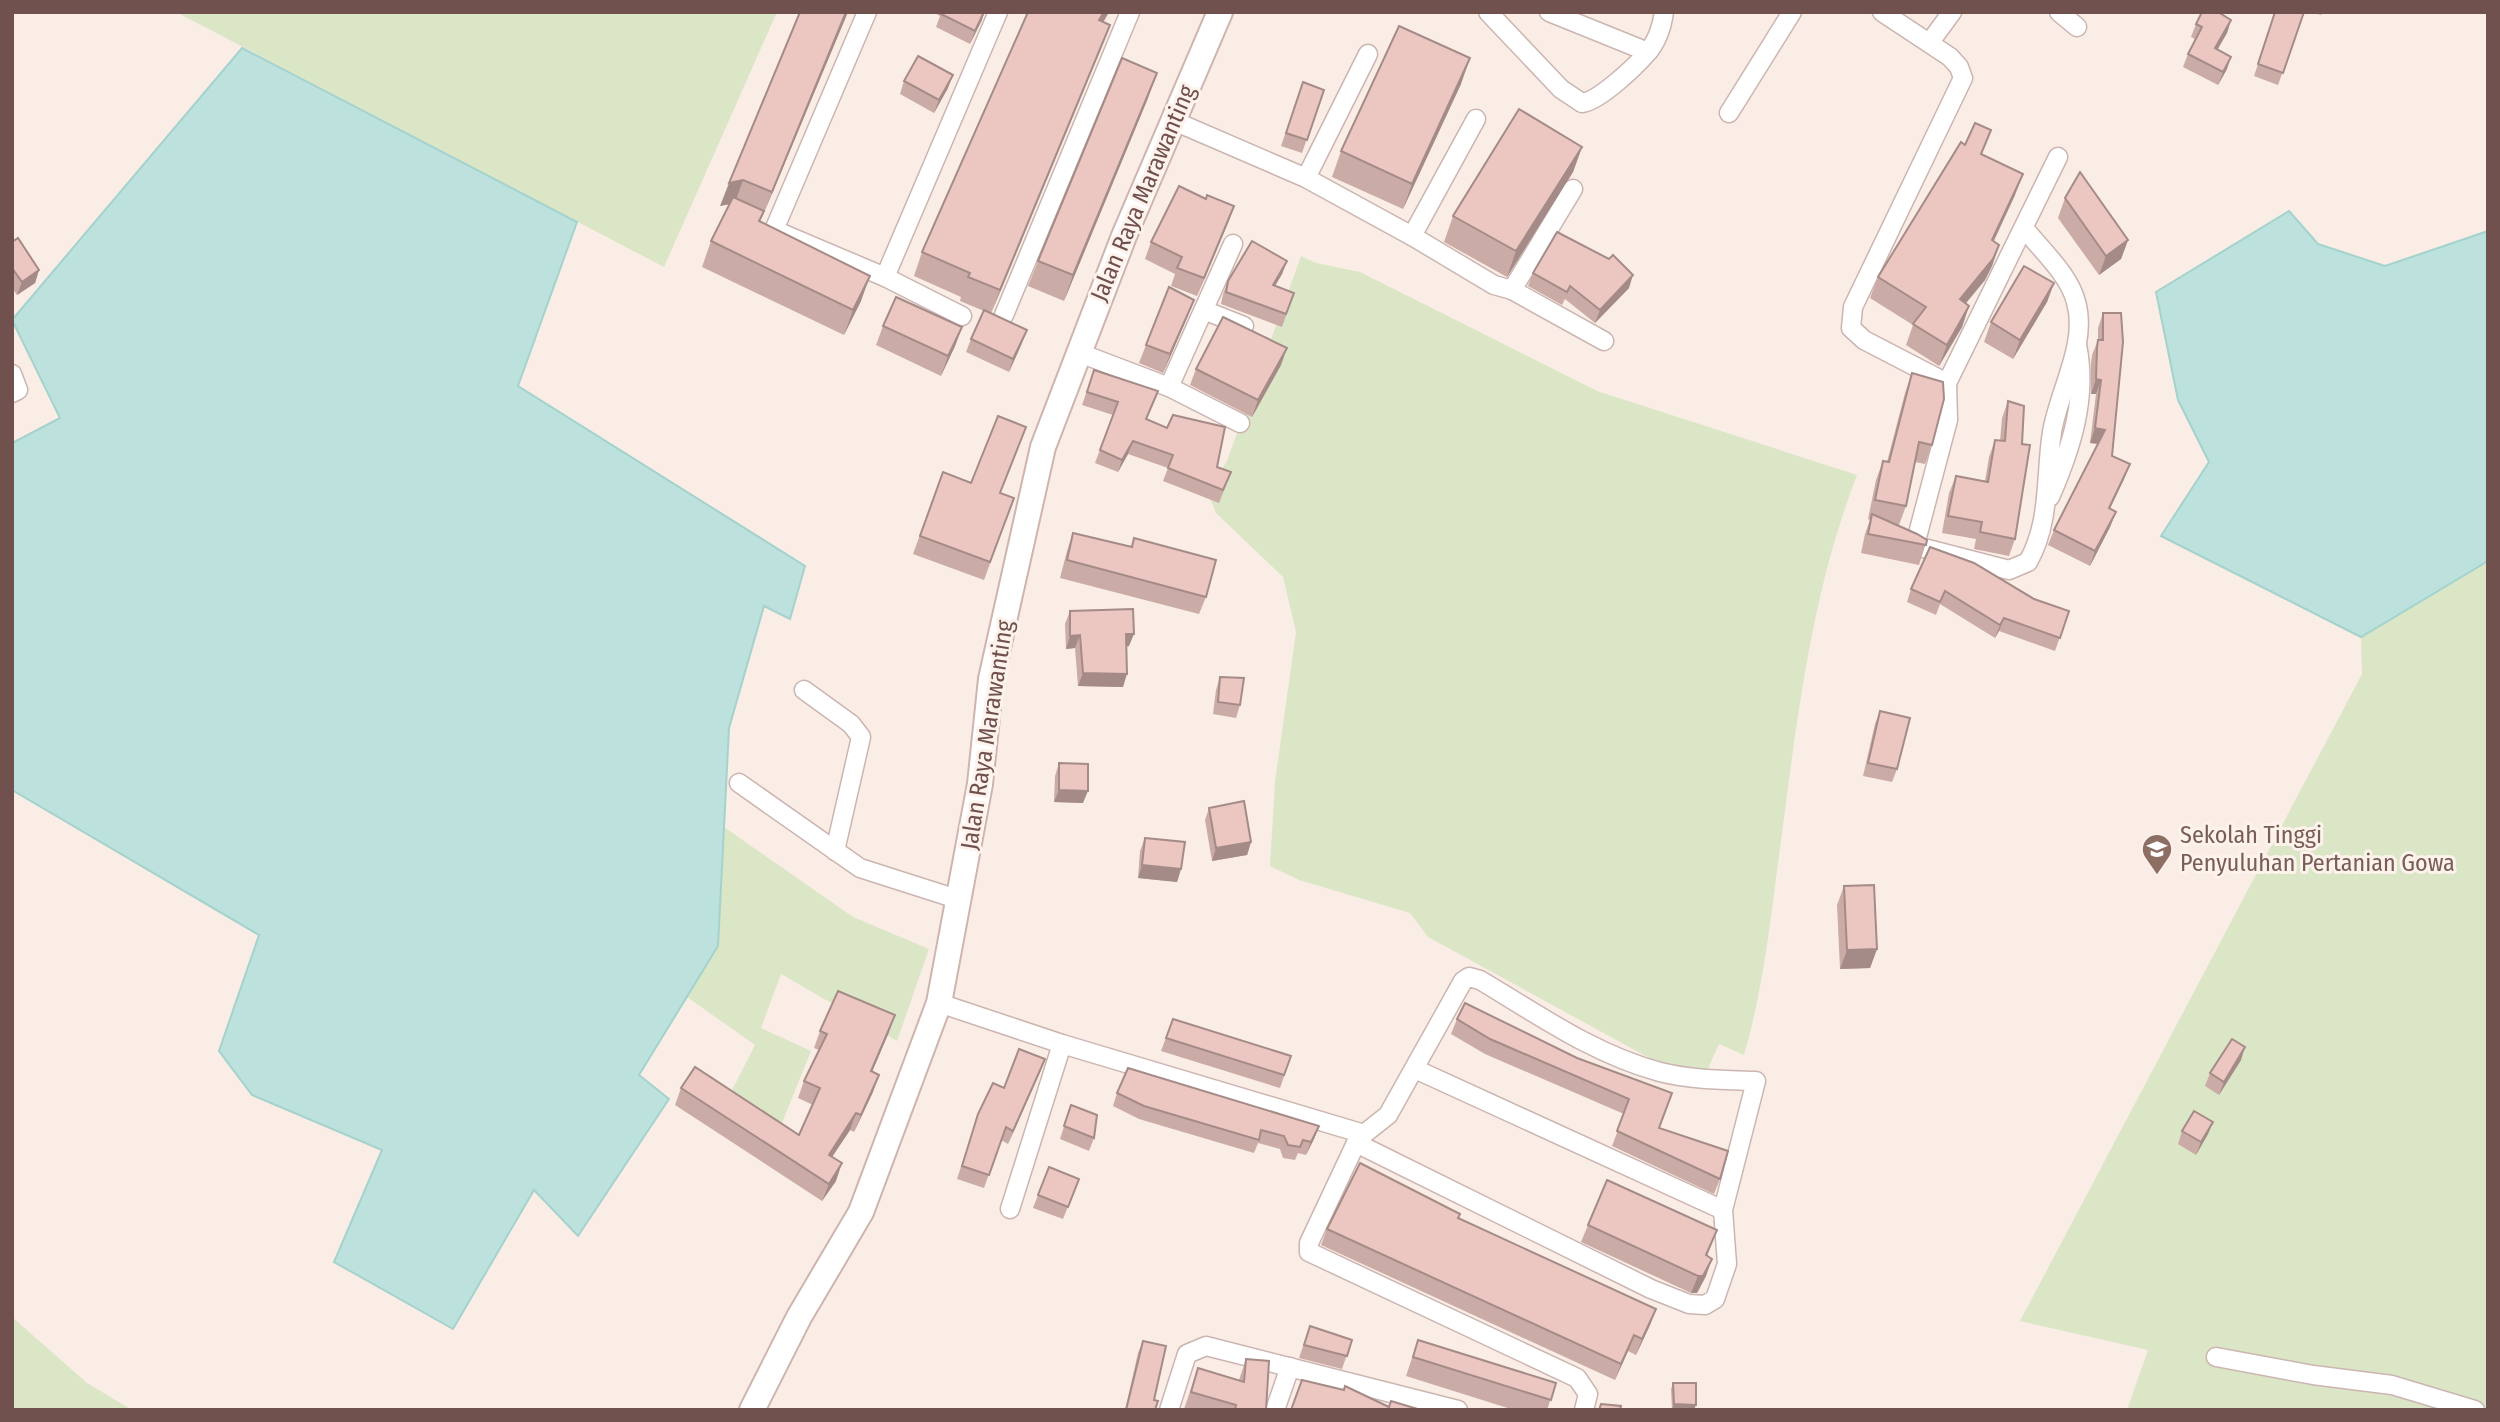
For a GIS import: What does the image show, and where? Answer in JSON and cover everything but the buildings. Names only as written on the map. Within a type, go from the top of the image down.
[{"type":"street","points":[[774,230],[867,12]]},
{"type":"street","points":[[885,277],[998,12]]},
{"type":"street","points":[[1004,315],[1130,12]]},
{"type":"street","name":"Jalan Raya Marawanting","points":[[752,1410],[799,1317],[861,1212],[939,1003],[980,785],[991,680],[1037,469],[1077,352],[1220,12]]},
{"type":"street","points":[[1488,12],[1561,89],[1582,103],[1598,97],[1648,52],[1657,37],[1664,12]]},
{"type":"street","points":[[1549,12],[1648,52]]},
{"type":"street","points":[[1729,113],[1792,12]]},
{"type":"street","points":[[1882,12],[1930,42],[1959,67],[1963,78],[1853,307],[1850,323],[1851,328],[1864,340],[1947,383]]},
{"type":"street","points":[[1930,42],[1952,12]]},
{"type":"street","points":[[2059,12],[2077,27]]},
{"type":"street","points":[[1306,178],[1368,54]]},
{"type":"street","points":[[1412,236],[1476,119]]},
{"type":"street","points":[[1174,121],[1306,178],[1494,285],[1512,290],[1604,341]]},
{"type":"street","points":[[2024,228],[2059,271],[2076,300],[2079,317],[2077,345],[2052,429],[2046,505],[2034,551],[2028,562],[2009,570],[1920,547],[1916,533],[1948,420],[1947,383],[2058,157]]},
{"type":"street","points":[[1512,290],[1573,189]]},
{"type":"street","points":[[752,222],[885,277],[962,316]]},
{"type":"street","points":[[1169,387],[1206,311],[1233,244]]},
{"type":"street","points":[[1206,311],[1244,326]]},
{"type":"street","points":[[1077,352],[1169,387],[1240,423]]},
{"type":"street","points":[[12,374],[18,390],[12,393]]},
{"type":"street","points":[[804,690],[851,724],[861,737],[835,851]]},
{"type":"street","points":[[738,783],[870,873],[960,900]]},
{"type":"street","points":[[939,1003],[1360,1139],[1633,1281],[1699,1306],[1715,1299],[1722,1283],[1728,1250],[1723,1210],[1756,1081],[1699,1079],[1638,1065],[1558,1027],[1472,976],[1463,981],[1388,1115],[1360,1139],[1308,1243],[1309,1252],[1577,1378],[1588,1394],[1584,1410]]},
{"type":"street","points":[[1010,1209],[1062,1044]]},
{"type":"street","points":[[1415,1069],[1723,1210]]},
{"type":"street","points":[[1169,1410],[1187,1354],[1199,1347],[1222,1348],[1458,1410]]},
{"type":"street","points":[[2216,1357],[2313,1375],[2392,1385],[2475,1410]]},
{"type":"street","points":[[1275,1410],[1290,1367]]},
{"type":"green space","points":[[176,12],[777,12],[664,267]]},
{"type":"green space","points":[[1301,256],[1316,263],[1360,272],[1597,391],[1857,475],[1827,568],[1816,615],[1792,759],[1765,956],[1751,1031],[1744,1055],[1719,1044],[1702,1082],[1651,1059],[1428,937],[1410,913],[1299,880],[1270,866],[1275,782],[1296,632],[1283,577],[1216,513],[1207,491],[1227,461]]},
{"type":"green space","points":[[2488,561],[2488,1410],[2127,1410],[2148,1350],[2020,1321],[2362,674],[2361,637]]},
{"type":"green space","points":[[724,827],[853,917],[929,949],[897,1041],[781,974],[761,1028],[811,1051],[780,1128],[726,1102],[755,1045],[687,997],[718,946]]},
{"type":"green space","points":[[12,1317],[87,1383],[132,1410],[12,1410]]},
{"type":"water","points":[[242,48],[577,222],[518,386],[805,566],[790,619],[764,606],[729,728],[718,946],[639,1075],[669,1099],[578,1236],[534,1190],[453,1329],[334,1262],[382,1150],[252,1095],[219,1051],[259,935],[12,790],[12,443],[60,418],[12,320]]},
{"type":"water","points":[[2289,211],[2318,244],[2385,266],[2488,231],[2488,561],[2361,637],[2161,536],[2209,462],[2178,400],[2156,292]]},
{"type":"place","name":"Sekolah Tinggi Penyuluhan Pertanian Gowa","points":[[2157,876]]}]
